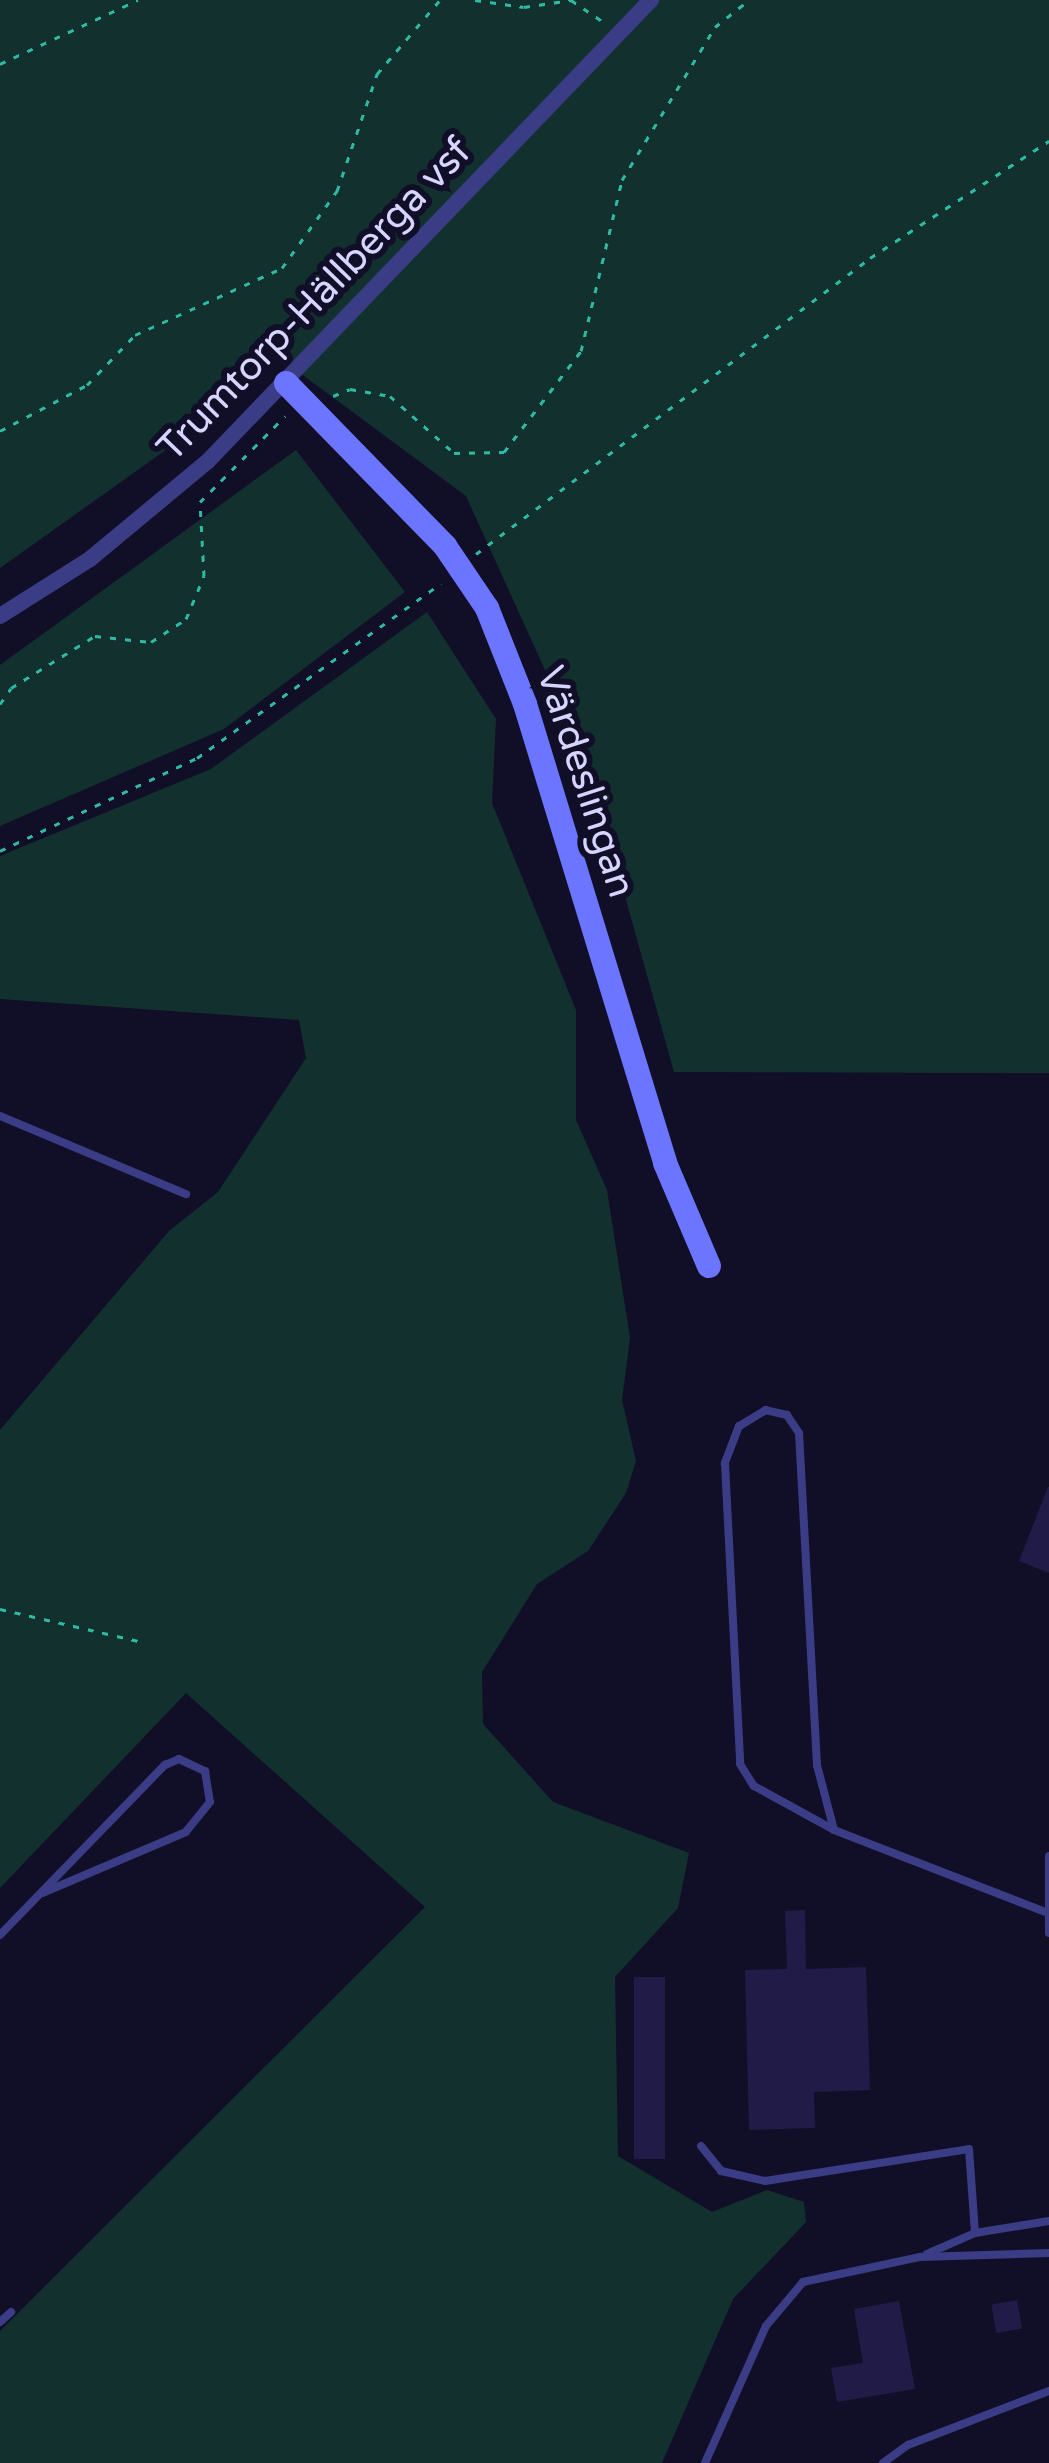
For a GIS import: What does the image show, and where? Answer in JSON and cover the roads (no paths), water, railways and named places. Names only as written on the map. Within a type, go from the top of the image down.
[{"type":"street","name":"Trumtorp-Hällberga vsf","points":[[0,616],[151,510],[286,383],[651,0]]},
{"type":"street","name":"Värdeslingan","points":[[286,383],[459,568],[487,608],[525,704],[665,1163],[709,1266]]},
{"type":"lane","points":[[0,1116],[186,1195]]},
{"type":"lane","points":[[834,1831],[817,1765],[800,1432],[787,1415],[766,1410],[739,1426],[725,1463],[740,1764],[754,1786],[834,1831],[1045,1912]]},
{"type":"lane","points":[[0,1935],[164,1766],[179,1759],[205,1771],[210,1802],[186,1832],[42,1893]]},
{"type":"lane","points":[[1049,1856],[1045,1912],[1049,1933]]},
{"type":"lane","points":[[701,2146],[721,2170],[765,2181],[969,2149],[975,2233]]},
{"type":"lane","points":[[920,2257],[975,2233],[1049,2221]]},
{"type":"lane","points":[[705,2463],[783,2300],[803,2282],[920,2257],[1049,2253]]},
{"type":"lane","points":[[0,2322],[11,2312]]},
{"type":"lane","points":[[884,2463],[908,2445],[1049,2391]]}]
